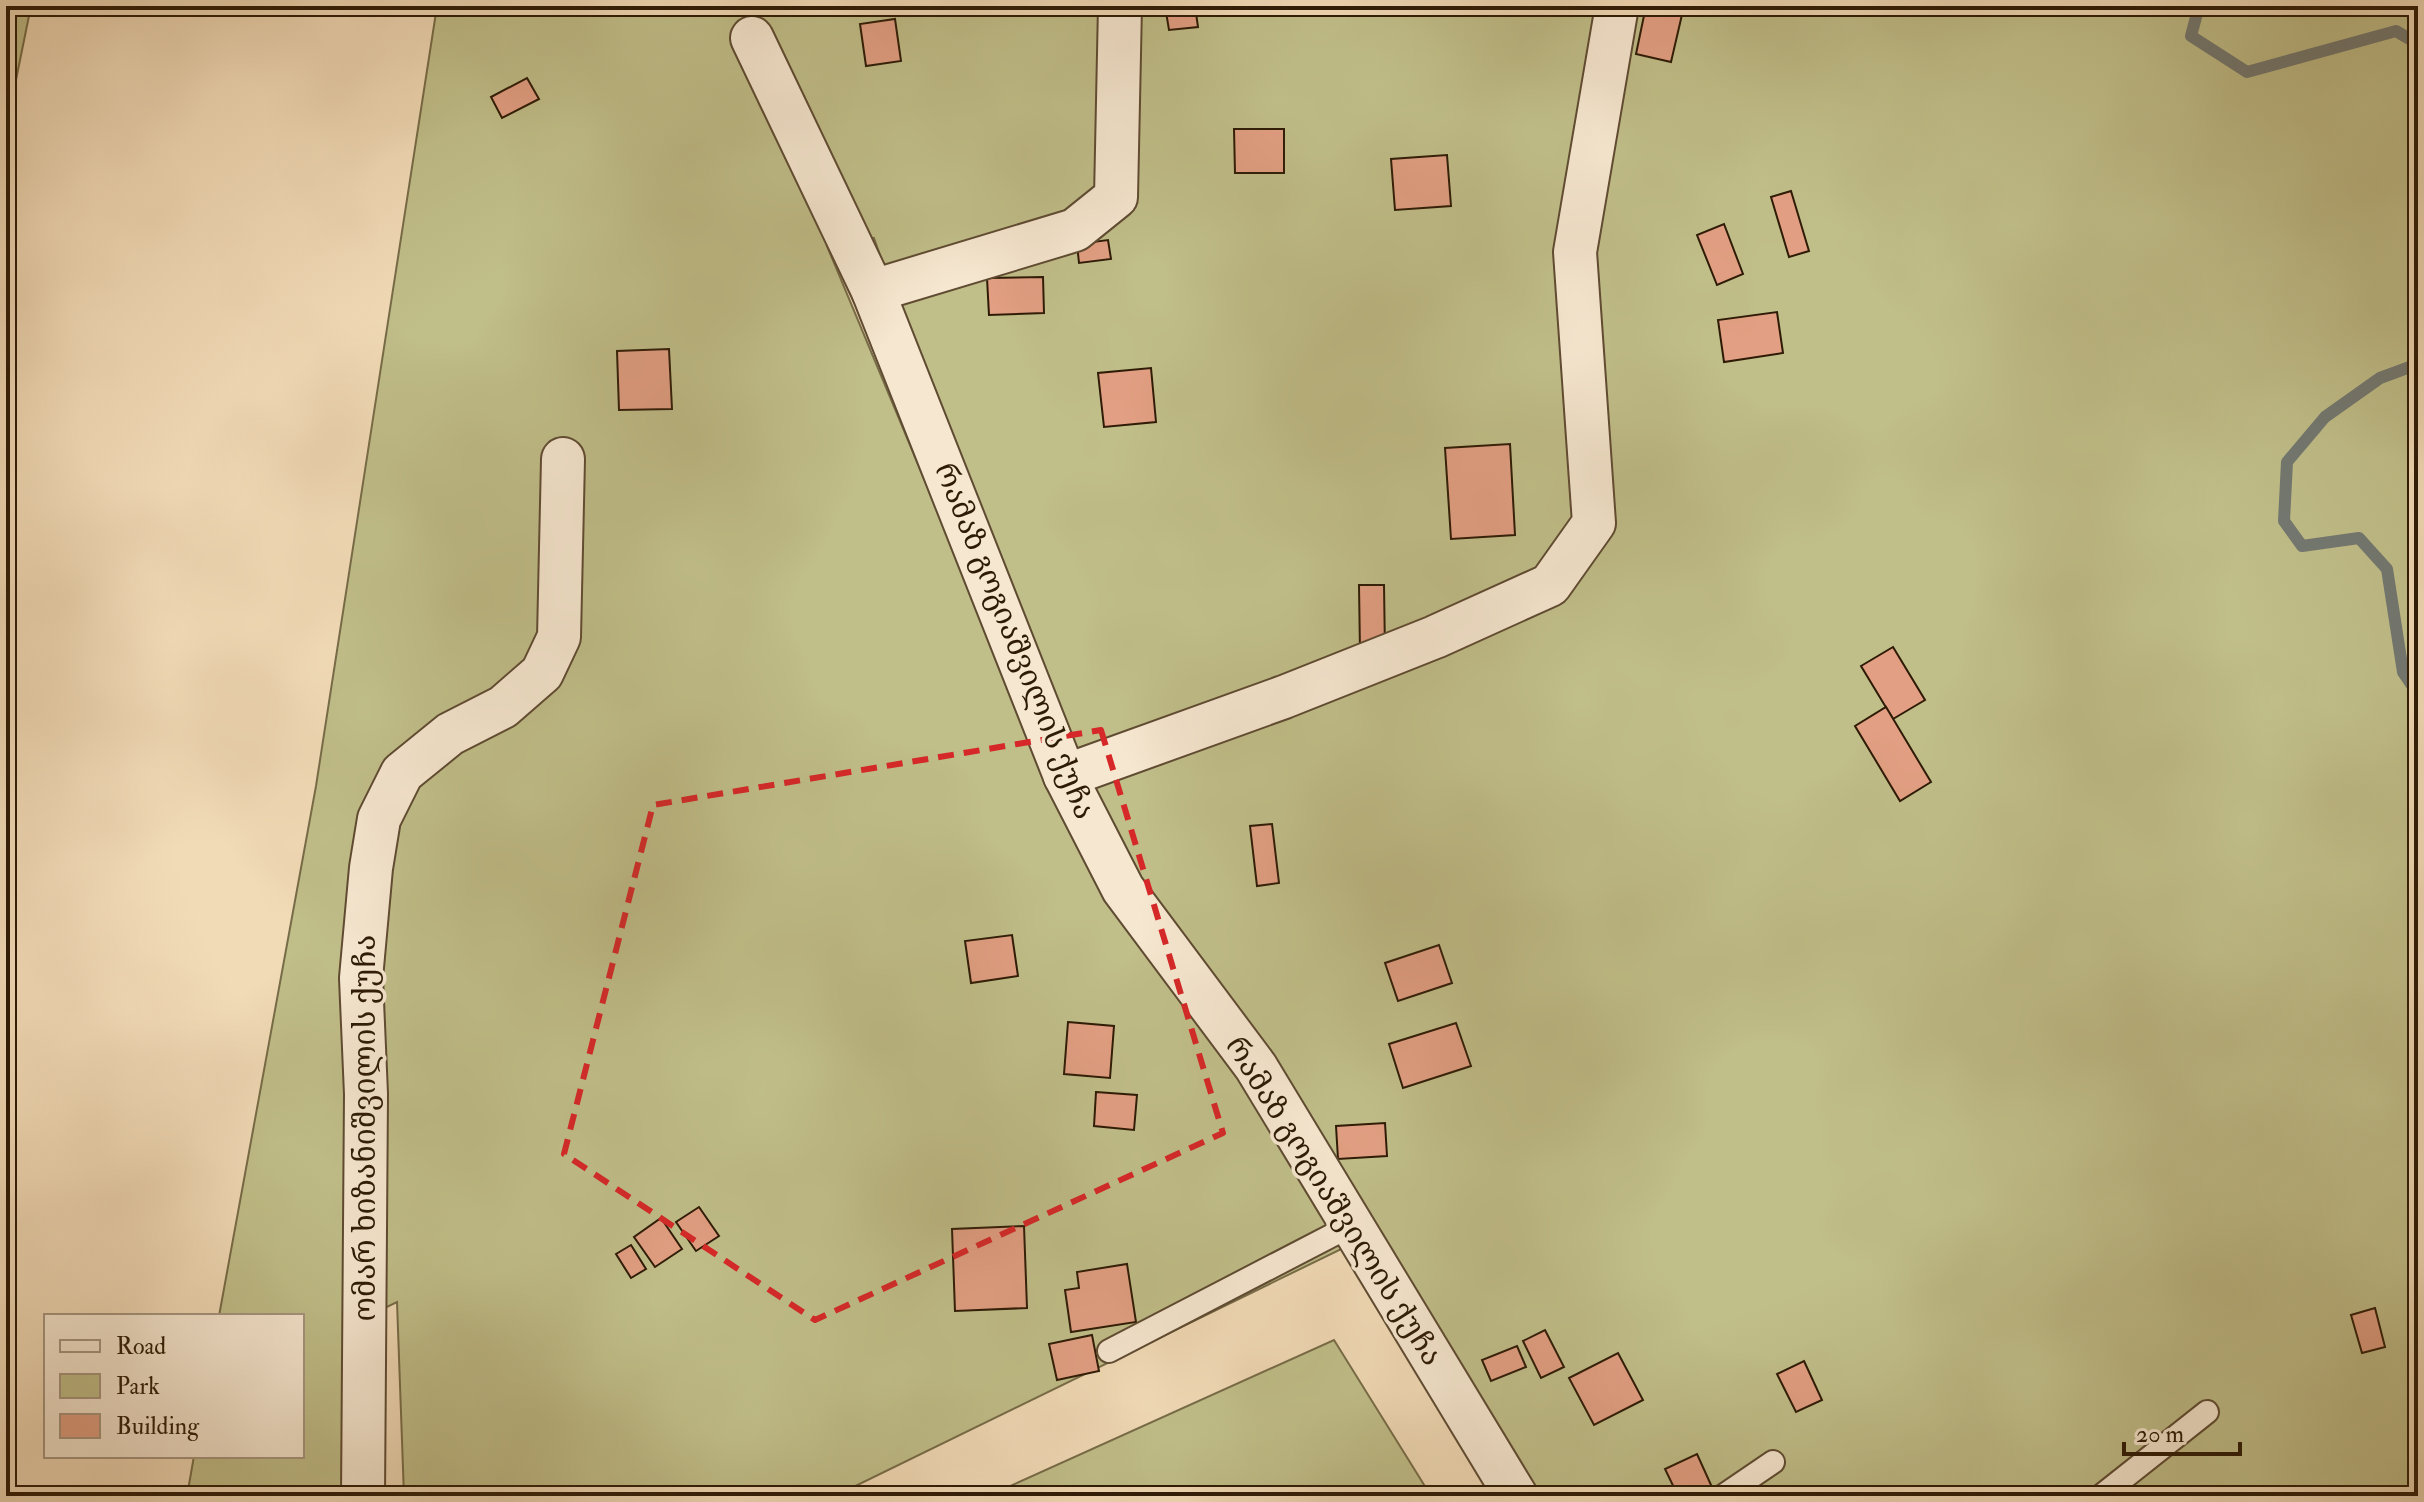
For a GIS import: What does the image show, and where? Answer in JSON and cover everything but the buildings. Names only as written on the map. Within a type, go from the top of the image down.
[{"type":"street","points":[[873,291],[1075,230],[1116,197],[1120,6]]},
{"type":"street","points":[[1065,776],[1284,697],[1435,637],[1550,585],[1559,573],[1594,523],[1575,252],[1617,6]]},
{"type":"street","name":"რამაზ გოგიაშვილის ქუჩა","points":[[752,38],[873,291],[1065,776],[1123,889],[1256,1067],[1516,1496]]},
{"type":"street","name":"ომარ ხიზანიშვილის ქუჩა","points":[[363,1496],[366,1094],[361,978],[371,868],[379,819],[402,773],[450,734],[503,707],[542,673],[559,637],[563,459]]},
{"type":"lane","points":[[1109,1351],[1352,1225]]},
{"type":"lane","points":[[2101,1496],[2207,1412]]},
{"type":"lane","points":[[1723,1496],[1773,1462]]},
{"type":"highlighted area","points":[[1101,730],[1223,1133],[815,1320],[564,1154],[653,805]]},
{"type":"green space","points":[[6,6],[31,6],[6,129]]},
{"type":"green space","points":[[437,6],[2418,6],[2418,1496],[1539,1496],[1374,1233],[835,1496],[404,1496],[397,1302],[349,1325],[344,1496],[187,1496],[194,1458],[304,1458],[304,1314],[219,1314],[316,786]],"holes":[[[874,238],[967,505],[945,529],[827,246]]]},
{"type":"green space","points":[[1334,1340],[1431,1496],[988,1496]]},
{"type":"waterway","points":[[2199,6],[2191,36],[2247,72],[2396,31],[2418,44]]},
{"type":"waterway","points":[[2418,364],[2380,378],[2325,417],[2287,462],[2284,521],[2302,546],[2359,538],[2387,569],[2403,672],[2418,694]]}]
